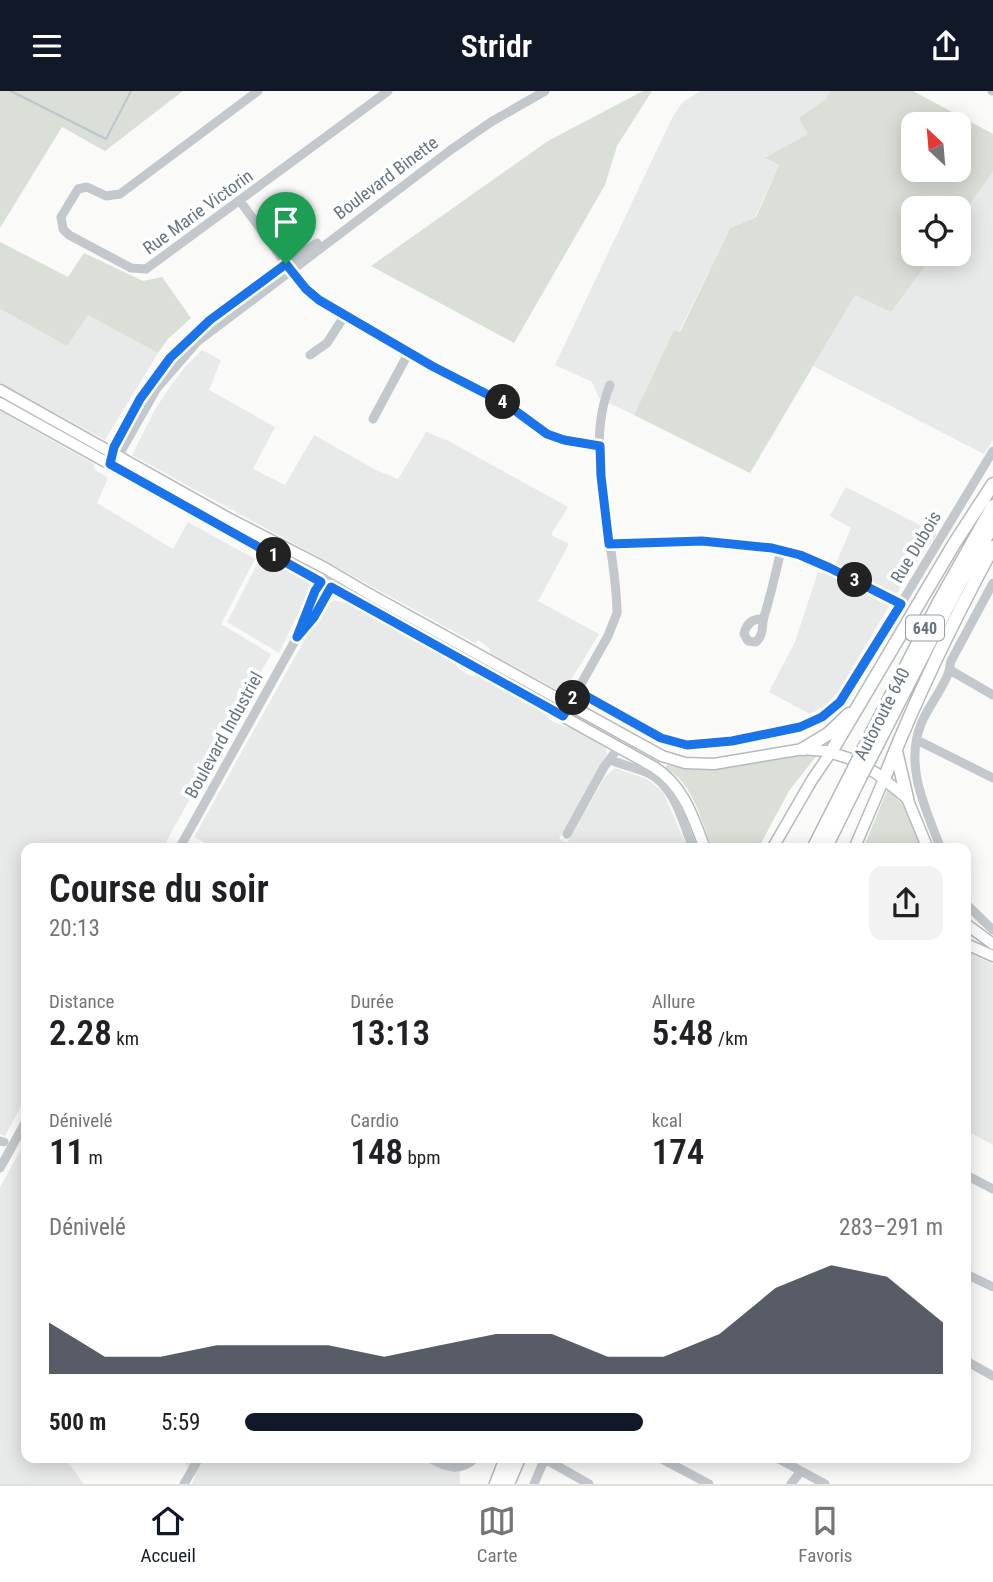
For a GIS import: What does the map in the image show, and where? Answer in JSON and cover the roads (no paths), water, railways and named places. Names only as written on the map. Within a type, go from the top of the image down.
[{"type":"highway","points":[[831,752],[954,544],[993,484]]},
{"type":"highway","name":"Autoroute 640","points":[[828,843],[930,617],[993,506]]},
{"type":"highway","name":"Autoroute 640","points":[[867,754],[993,526]]},
{"type":"highway","points":[[884,779],[943,644],[993,547]]},
{"type":"highway","points":[[803,749],[832,730],[862,701]]},
{"type":"highway","points":[[896,751],[907,798]]},
{"type":"highway","name":"Autoroute 640","points":[[817,843],[857,774]]},
{"type":"highway","points":[[496,1484],[504,1463]]},
{"type":"highway","points":[[508,1484],[517,1463]]},
{"type":"main road","points":[[0,390],[651,751],[679,762],[720,764],[803,749],[831,752],[860,763],[907,798],[926,843]]},
{"type":"main road","points":[[0,403],[115,454],[326,585],[662,772],[675,784],[687,804],[703,843]]},
{"type":"main road","points":[[775,843],[812,779],[831,752]]},
{"type":"main road","points":[[857,843],[884,779]]},
{"type":"main road","points":[[971,928],[993,944]]},
{"type":"main road","points":[[971,946],[993,956]]},
{"type":"street","name":"Rue Marie Victorin","points":[[258,91],[120,194],[108,196],[90,187],[78,189],[62,214],[60,225],[69,235],[131,268],[144,270],[382,93]]},
{"type":"street","name":"Boulevard Binette","points":[[115,454],[140,399],[162,367],[192,335],[288,267],[465,134],[536,91]]},
{"type":"street","name":"Boulevard Binette","points":[[115,454],[157,389],[191,348],[214,327],[288,267],[452,149],[545,91]]},
{"type":"street","points":[[240,201],[288,267],[314,297],[506,404],[552,436],[600,446]]},
{"type":"street","points":[[310,355],[327,343],[345,315]]},
{"type":"street","points":[[373,419],[409,352]]},
{"type":"street","points":[[563,716],[608,636],[616,615],[600,446],[604,403],[610,385]]},
{"type":"street","name":"Rue Dubois","points":[[577,691],[661,738],[687,745],[732,741],[800,727],[822,717],[840,702],[993,451]]},
{"type":"street","points":[[609,544],[702,541],[749,544],[781,550],[830,568],[901,604]]},
{"type":"street","points":[[763,619],[771,597],[781,550]]},
{"type":"street","name":"Boulevard Industriel","points":[[182,843],[297,637],[314,617],[326,585],[334,573]]},
{"type":"street","points":[[939,843],[917,781],[915,762],[918,740],[925,715],[950,670],[951,660],[989,600],[993,583]]},
{"type":"street","points":[[950,670],[993,695]]},
{"type":"street","points":[[918,740],[993,778]]},
{"type":"street","points":[[567,834],[604,767],[619,747]]},
{"type":"street","points":[[611,760],[647,772],[665,786],[673,799],[690,843]]},
{"type":"street","points":[[971,909],[993,930]]},
{"type":"street","points":[[0,1168],[21,1130]]},
{"type":"street","points":[[971,1178],[993,1189]]},
{"type":"street","points":[[971,1276],[993,1287]]},
{"type":"street","points":[[971,1364],[993,1376]]},
{"type":"street","points":[[184,1484],[196,1463]]},
{"type":"street","points":[[442,1463],[454,1468],[469,1463]]},
{"type":"street","points":[[534,1484],[543,1463]]},
{"type":"street","points":[[553,1463],[589,1484]]},
{"type":"street","points":[[669,1463],[709,1484]]},
{"type":"street","points":[[786,1463],[825,1484]]},
{"type":"street","points":[[791,1484],[801,1471]]},
{"type":"waterway","points":[[11,91],[106,139],[131,91]]}]
